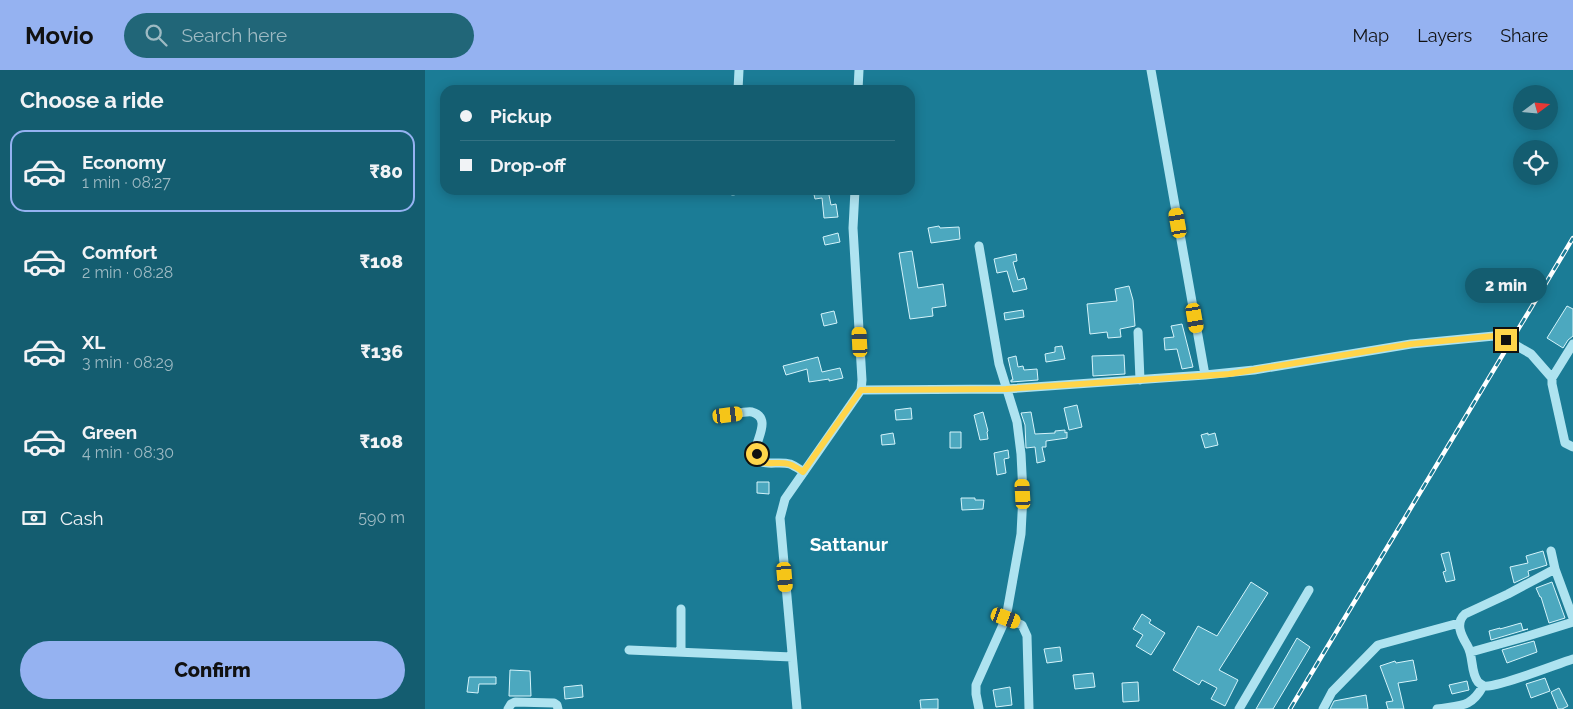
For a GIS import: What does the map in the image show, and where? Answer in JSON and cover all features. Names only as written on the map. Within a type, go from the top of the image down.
[{"type":"street","points":[[738,85],[739,70]]},
{"type":"street","points":[[858,85],[859,70]]},
{"type":"street","points":[[1151,70],[1205,375]]},
{"type":"street","points":[[797,709],[780,518],[785,499],[861,390],[853,228],[855,195]]},
{"type":"street","points":[[979,246],[999,364],[1017,422],[1023,494],[1021,534],[1006,618],[976,685],[979,709]]},
{"type":"street","points":[[1138,332],[1140,380]]},
{"type":"street","points":[[861,390],[1006,389],[1205,375],[1254,370],[1411,344],[1494,336],[1506,340]]},
{"type":"street","points":[[1573,344],[1552,378],[1553,392],[1565,443],[1573,447]]},
{"type":"street","points":[[1517,346],[1531,354],[1552,378]]},
{"type":"street","points":[[728,415],[752,412],[758,415],[762,421],[763,428],[757,444],[758,460],[762,463],[788,463],[803,472]]},
{"type":"street","points":[[1551,551],[1555,569],[1573,618]]},
{"type":"street","points":[[1555,569],[1465,614],[1460,618],[1459,623],[1462,637],[1471,652],[1475,676],[1483,686],[1528,675],[1573,658]]},
{"type":"street","points":[[1239,709],[1309,590]]},
{"type":"street","points":[[681,609],[681,652]]},
{"type":"street","points":[[1006,618],[1022,625],[1027,636],[1029,709]]},
{"type":"street","points":[[1471,652],[1573,622]]},
{"type":"street","points":[[1323,709],[1332,692],[1377,645],[1459,623]]},
{"type":"street","points":[[629,650],[792,657]]},
{"type":"street","points":[[1437,709],[1471,702],[1476,698],[1483,686]]},
{"type":"street","points":[[508,709],[515,702],[554,703],[558,709]]},
{"type":"building","points":[[814,195],[829,195],[831,205],[836,204],[838,217],[824,218],[822,198],[815,199]]},
{"type":"building","points":[[939,226],[940,228],[959,227],[960,239],[931,243],[928,228]]},
{"type":"building","points":[[838,233],[840,242],[825,245],[823,237]]},
{"type":"building","points":[[912,251],[918,288],[943,284],[946,306],[932,308],[933,316],[910,319],[899,253]]},
{"type":"building","points":[[1016,254],[1017,261],[1013,262],[1018,280],[1024,278],[1027,289],[1013,292],[1007,271],[997,273],[994,259]]},
{"type":"building","points":[[1129,286],[1133,300],[1135,326],[1120,329],[1121,337],[1108,338],[1107,332],[1090,334],[1087,304],[1117,301],[1115,289]]},
{"type":"building","points":[[1567,306],[1573,309],[1573,336],[1563,348],[1547,338]]},
{"type":"building","points":[[1023,310],[1024,317],[1005,320],[1004,313]]},
{"type":"building","points":[[834,311],[837,323],[824,326],[821,314]]},
{"type":"building","points":[[1182,324],[1193,367],[1182,369],[1177,349],[1165,350],[1164,338],[1174,337],[1171,326]]},
{"type":"building","points":[[1062,346],[1065,359],[1046,362],[1045,354],[1055,352],[1055,347]]},
{"type":"building","points":[[1124,355],[1125,374],[1093,376],[1092,356]]},
{"type":"building","points":[[1016,356],[1018,367],[1023,366],[1024,370],[1037,369],[1038,380],[1011,382],[1013,380],[1008,358]]},
{"type":"building","points":[[818,357],[822,372],[840,368],[843,378],[809,382],[807,369],[786,375],[783,366]]},
{"type":"building","points":[[1077,405],[1082,427],[1069,430],[1064,408]]},
{"type":"building","points":[[911,408],[912,419],[896,420],[895,410]]},
{"type":"building","points":[[983,412],[988,439],[980,440],[974,415]]},
{"type":"building","points":[[1031,412],[1035,434],[1055,433],[1055,431],[1065,430],[1065,433],[1067,432],[1067,438],[1046,441],[1046,447],[1042,447],[1045,461],[1037,463],[1035,447],[1026,448],[1025,425],[1021,413]]},
{"type":"building","points":[[950,432],[961,432],[961,448],[950,448]]},
{"type":"building","points":[[893,433],[895,444],[882,445],[881,435]]},
{"type":"building","points":[[1208,433],[1208,435],[1215,433],[1218,445],[1205,448],[1201,435]]},
{"type":"building","points":[[1008,450],[1009,458],[1004,459],[1006,473],[997,475],[994,453]]},
{"type":"building","points":[[757,482],[769,482],[769,494],[757,493]]},
{"type":"building","points":[[961,498],[984,500],[983,509],[962,510]]},
{"type":"building","points":[[1543,551],[1547,565],[1528,571],[1529,576],[1514,583],[1510,567],[1528,563],[1526,556]]},
{"type":"building","points":[[1449,552],[1455,580],[1446,582],[1443,572],[1446,571],[1441,554]]},
{"type":"building","points":[[1251,582],[1268,593],[1219,670],[1238,680],[1225,706],[1211,699],[1217,688],[1202,680],[1199,685],[1173,670],[1198,626],[1217,636]]},
{"type":"building","points":[[1552,582],[1565,618],[1549,623],[1541,597],[1536,588]]},
{"type":"building","points":[[1142,614],[1151,620],[1149,623],[1165,633],[1151,655],[1136,646],[1143,635],[1133,629]]},
{"type":"building","points":[[1521,623],[1523,630],[1528,629],[1491,640],[1489,631]]},
{"type":"building","points":[[1297,638],[1310,647],[1273,709],[1256,709]]},
{"type":"building","points":[[1534,641],[1537,652],[1507,663],[1502,650]]},
{"type":"building","points":[[1060,647],[1062,661],[1047,663],[1044,649]]},
{"type":"building","points":[[1413,660],[1417,680],[1398,683],[1404,709],[1388,709],[1386,702],[1393,701],[1380,666],[1395,661],[1396,663]]},
{"type":"building","points":[[510,670],[530,671],[531,696],[509,696]]},
{"type":"building","points":[[1093,673],[1095,687],[1075,689],[1073,675]]},
{"type":"building","points":[[469,677],[496,677],[496,684],[479,684],[478,693],[467,692]]},
{"type":"building","points":[[1545,678],[1550,691],[1531,698],[1526,684]]},
{"type":"building","points":[[1467,681],[1469,690],[1452,694],[1449,685]]},
{"type":"building","points":[[1138,682],[1139,701],[1123,702],[1122,683]]},
{"type":"building","points":[[582,685],[583,697],[565,699],[564,687]]},
{"type":"building","points":[[1010,687],[1012,705],[996,707],[993,690]]},
{"type":"building","points":[[1559,688],[1568,706],[1562,709],[1558,709],[1551,692]]},
{"type":"building","points":[[1366,695],[1368,709],[1330,709],[1334,701]]},
{"type":"building","points":[[938,699],[938,709],[921,709],[920,700]]},
{"type":"railway","points":[[1290,709],[1573,238]]},
{"type":"district","name":"Sattanur","points":[[849,544]]},
{"type":"route","points":[[757,454],[758,460],[762,463],[788,463],[803,472],[861,390],[1006,389],[1229,374],[1411,344],[1494,336],[1506,340]]}]
